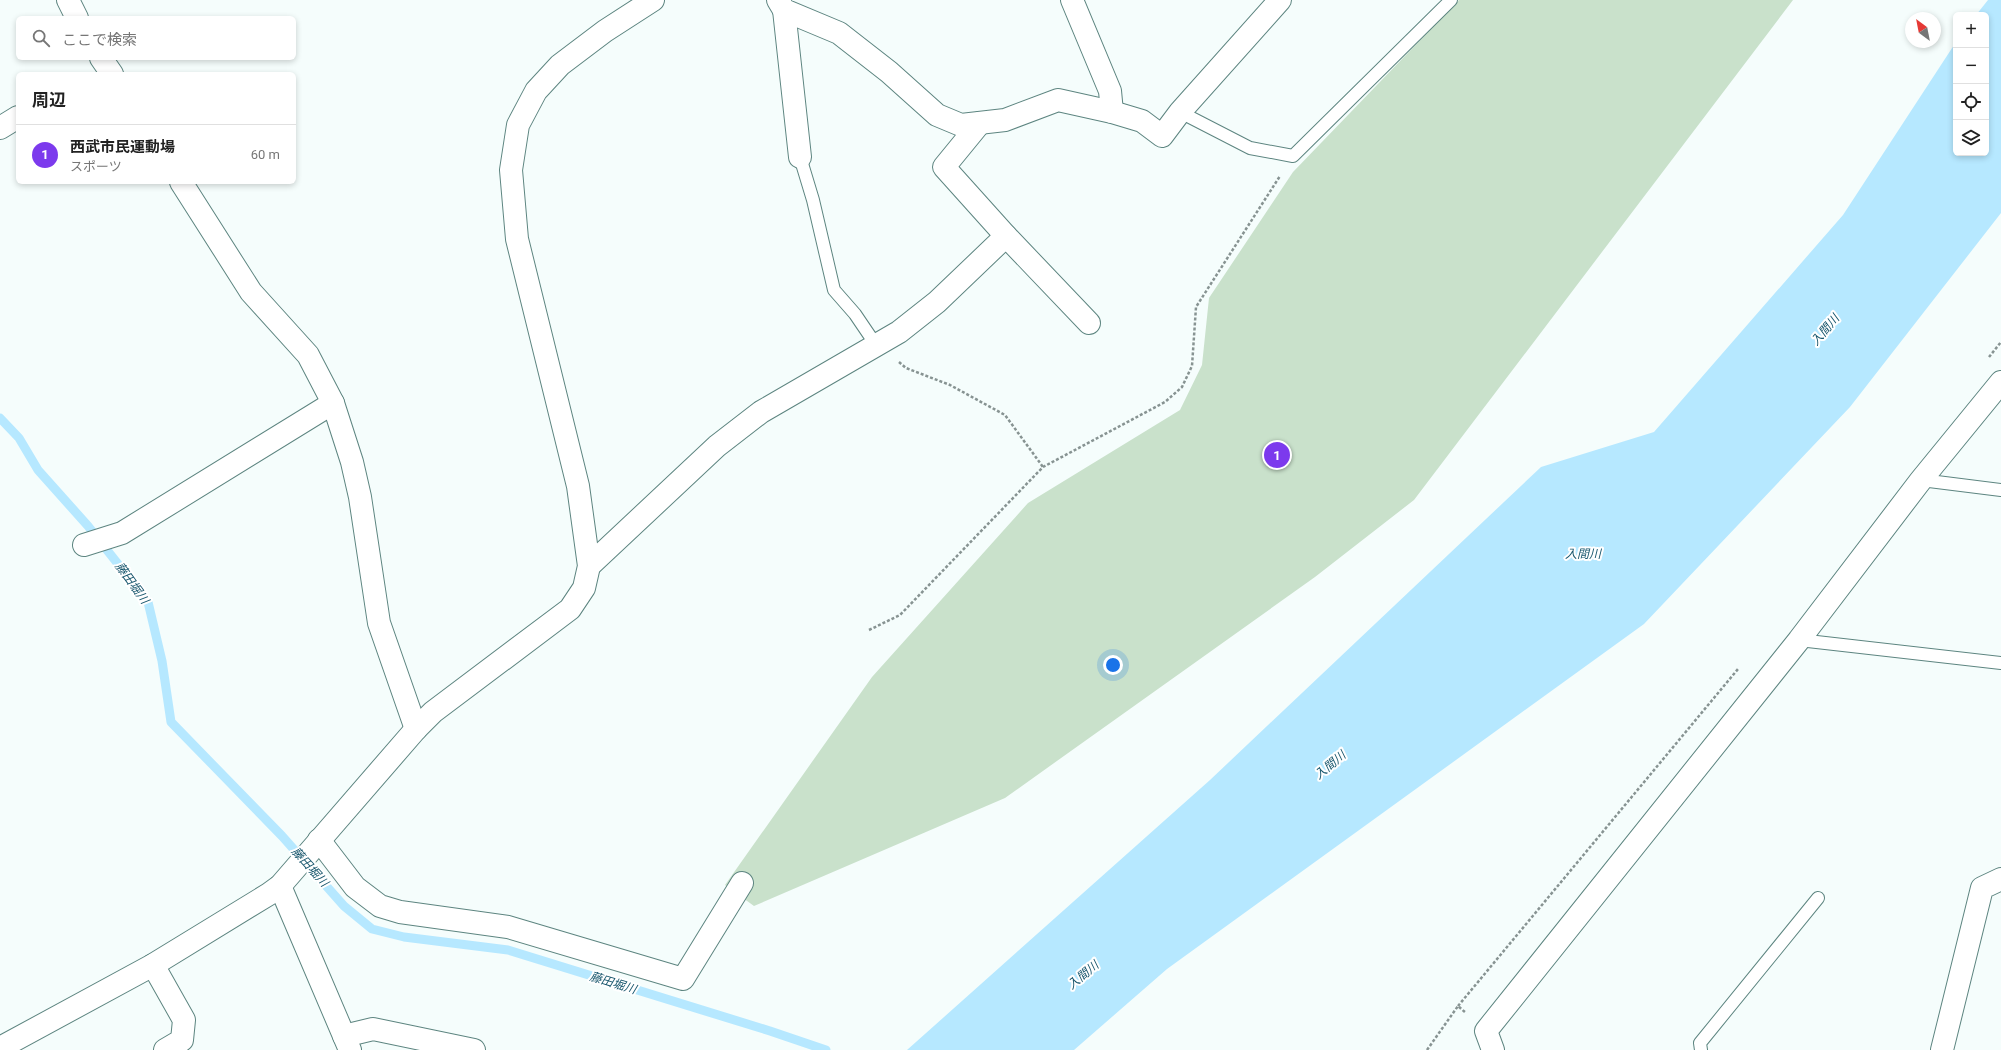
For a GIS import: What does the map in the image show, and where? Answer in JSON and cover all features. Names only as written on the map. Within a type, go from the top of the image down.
[{"type":"street","points":[[68,0],[76,16]]},
{"type":"street","points":[[0,1048],[153,965],[269,894],[285,880],[416,729],[433,712],[570,609],[584,588],[589,566],[578,486],[517,239],[511,170],[518,125],[536,91],[560,65],[605,31],[653,0]]},
{"type":"street","points":[[1072,0],[1110,91],[1112,112]]},
{"type":"street","points":[[781,5],[839,33],[889,72],[937,115],[961,125],[1005,120],[1058,100],[1112,112],[1142,121],[1162,136],[1180,112],[1280,0]]},
{"type":"street","points":[[781,5],[800,157]]},
{"type":"street","points":[[0,128],[16,118]]},
{"type":"street","points":[[980,122],[944,167],[1006,236],[1089,323]]},
{"type":"street","points":[[182,184],[251,292],[308,355],[333,402],[352,462],[360,497],[379,623],[416,729]]},
{"type":"street","points":[[589,566],[717,446],[761,412],[899,332],[937,302],[1006,236]]},
{"type":"street","points":[[1490,1041],[1921,480],[2001,382]]},
{"type":"street","points":[[84,545],[122,533],[333,402]]},
{"type":"street","points":[[315,844],[355,888],[380,906],[400,912],[508,927],[683,979],[742,883]]},
{"type":"street","points":[[1942,1050],[1982,888],[2001,879]]},
{"type":"street","points":[[285,880],[347,1043],[373,1030],[474,1050]]},
{"type":"street","points":[[153,965],[184,1020],[182,1040],[165,1050]]},
{"type":"lane","points":[[1180,112],[1250,148],[1293,156],[1451,0]]},
{"type":"lane","points":[[800,157],[813,200],[834,290],[855,314],[876,345]]},
{"type":"lane","points":[[1921,480],[2001,490]]},
{"type":"lane","points":[[1799,640],[2001,663]]},
{"type":"lane","points":[[1701,1050],[1700,1043],[1818,898]]},
{"type":"path","points":[[869,630],[900,615],[1043,467],[1165,402],[1182,386],[1192,366],[1196,307],[1293,156]]},
{"type":"path","points":[[1987,360],[2001,342]]},
{"type":"path","points":[[876,345],[906,368],[950,385],[1005,415],[1043,467]]},
{"type":"path","points":[[1427,1050],[1458,1006],[1741,665]]},
{"type":"path","points":[[1458,1006],[1490,1041]]},
{"type":"green space","points":[[1459,0],[1793,0],[1414,500],[1315,577],[1005,798],[754,906],[725,885],[872,677],[1028,503],[1180,410],[1202,365],[1209,298],[1293,172]]},
{"type":"water","name":"入間川","points":[[1988,0],[2001,0],[2001,213],[1850,407],[1644,624],[1167,969],[1074,1050],[907,1050],[1210,780],[1541,467],[1654,432],[1843,215],[1953,47],[1953,156],[1989,156],[1989,12],[1978,12]]},
{"type":"waterway","name":"藤田堀川","points":[[0,418],[19,438],[38,470],[88,526],[148,602],[162,661],[171,722],[282,836],[344,906],[372,929],[404,937],[508,950],[770,1031],[826,1050]]},
{"type":"place","name":"西武市民運動場","points":[[1277,455]]}]
